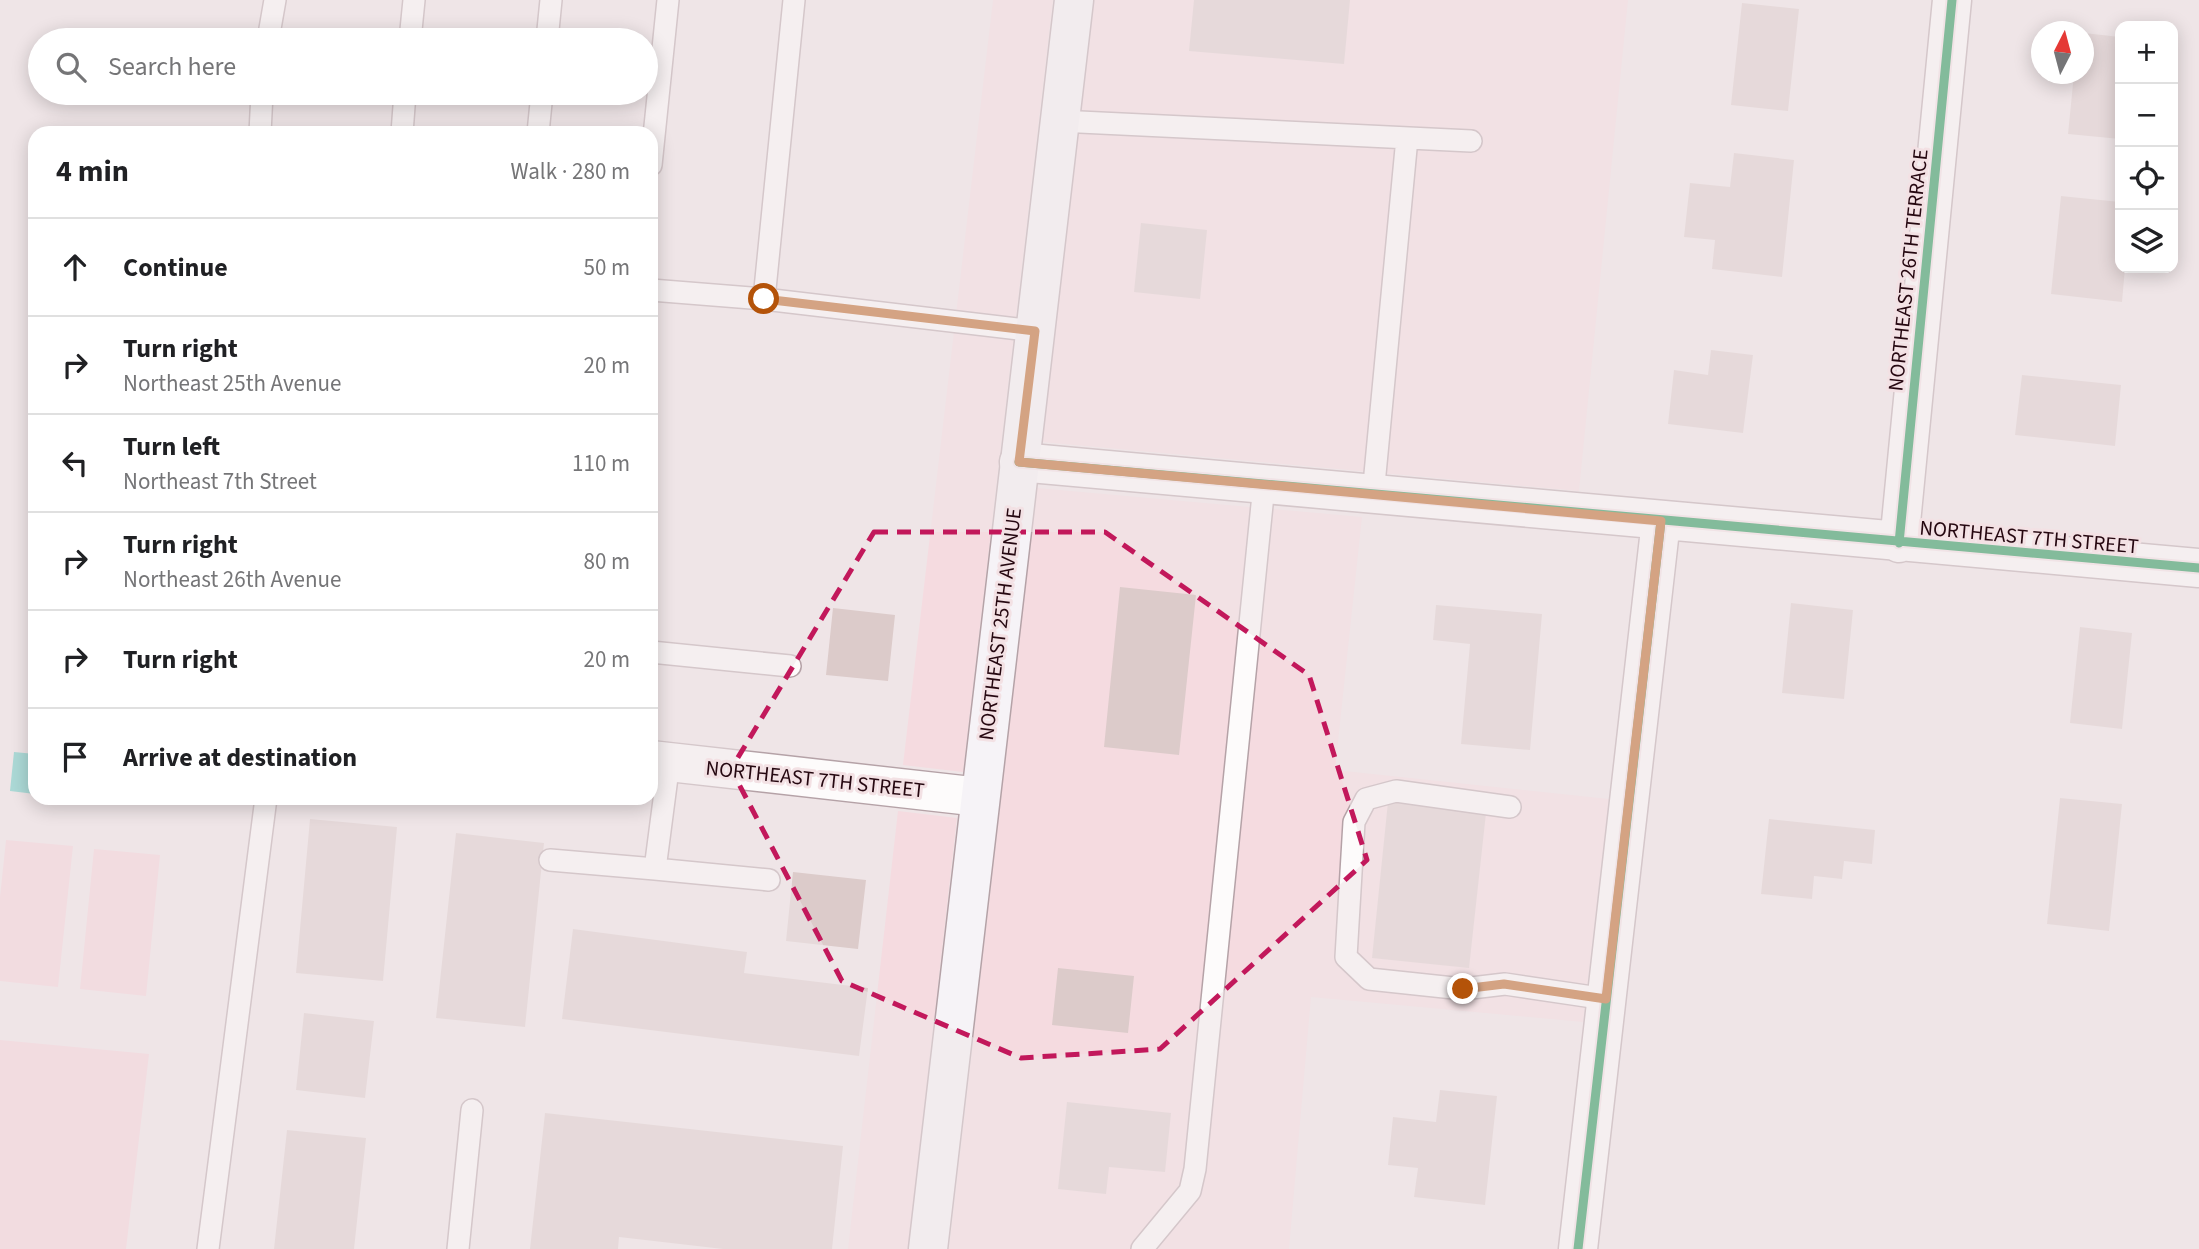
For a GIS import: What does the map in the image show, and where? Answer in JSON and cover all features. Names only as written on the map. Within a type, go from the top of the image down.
[{"type":"main road","name":"NORTHEAST 25TH AVENUE","points":[[929,1249],[1074,0]]},
{"type":"street","name":"NORTHEAST 26TH TERRACE","points":[[1899,544],[1952,0]]},
{"type":"street","name":"NORTHEAST 7TH STREET","points":[[1019,462],[1899,544],[2199,568]]},
{"type":"street","points":[[1578,1249],[1661,521]]},
{"type":"street","name":"NORTHEAST 7TH STREET","points":[[660,761],[980,797]]},
{"type":"lane","points":[[270,28],[275,0]]},
{"type":"lane","points":[[411,28],[414,0]]},
{"type":"lane","points":[[548,28],[551,0]]},
{"type":"lane","points":[[658,97],[668,0]]},
{"type":"lane","points":[[764,299],[794,0]]},
{"type":"lane","points":[[260,126],[261,105]]},
{"type":"lane","points":[[403,126],[404,105]]},
{"type":"lane","points":[[539,126],[541,105]]},
{"type":"lane","points":[[655,126],[657,105]]},
{"type":"lane","points":[[1059,121],[1471,141]]},
{"type":"lane","points":[[1373,495],[1407,138]]},
{"type":"lane","points":[[658,291],[764,299],[1035,331]]},
{"type":"lane","points":[[1142,1249],[1190,1191],[1195,1169],[1264,485]]},
{"type":"lane","points":[[658,653],[790,666]]},
{"type":"lane","points":[[658,804],[660,761]]},
{"type":"lane","points":[[1510,807],[1396,791],[1366,799],[1353,822],[1346,957],[1369,979],[1463,989],[1504,984],[1606,999]]},
{"type":"lane","points":[[208,1249],[265,805]]},
{"type":"lane","points":[[655,869],[658,805]]},
{"type":"lane","points":[[550,860],[769,880]]},
{"type":"lane","points":[[458,1249],[472,1110]]},
{"type":"highlighted area","points":[[874,532],[1105,532],[1309,675],[1367,860],[1160,1049],[1021,1058],[842,981],[731,769]]},
{"type":"shaded area","points":[[993,0],[1053,0],[963,772],[903,765]]},
{"type":"shaded area","points":[[1094,0],[1628,0],[1579,491],[1042,442]]},
{"type":"shaded area","points":[[1037,488],[1362,517],[1335,770],[1609,799],[1583,1022],[1311,997],[1289,1249],[949,1249]]},
{"type":"shaded area","points":[[898,811],[957,818],[908,1249],[848,1249]]},
{"type":"shaded area","points":[[6,840],[73,846],[58,987],[0,981],[0,897]]},
{"type":"shaded area","points":[[94,849],[160,855],[146,996],[80,989]]},
{"type":"shaded area","points":[[0,1040],[149,1054],[126,1249],[0,1249]]},
{"type":"water","points":[[14,752],[28,753],[28,793],[10,791]]},
{"type":"building","points":[[1194,0],[1350,0],[1344,64],[1189,51]]},
{"type":"building","points":[[1742,3],[1799,9],[1788,111],[1731,105]]},
{"type":"building","points":[[2094,34],[2115,36],[2115,139],[2068,134],[2073,84],[2094,84]]},
{"type":"building","points":[[1734,153],[1794,160],[1782,277],[1712,269],[1715,240],[1684,237],[1690,183],[1730,187]]},
{"type":"building","points":[[2061,196],[2115,201],[2115,273],[2125,273],[2122,302],[2051,294]]},
{"type":"building","points":[[1141,223],[1207,230],[1200,299],[1134,292]]},
{"type":"building","points":[[1711,350],[1753,355],[1743,433],[1668,424],[1674,370],[1708,375]]},
{"type":"building","points":[[2022,375],[2121,385],[2115,446],[2015,435]]},
{"type":"building","points":[[1120,587],[1196,595],[1179,755],[1104,747]]},
{"type":"building","points":[[1791,603],[1853,610],[1844,699],[1782,693]]},
{"type":"building","points":[[1436,605],[1542,614],[1530,750],[1461,744],[1470,644],[1433,640]]},
{"type":"building","points":[[833,608],[895,615],[888,681],[826,675]]},
{"type":"building","points":[[2080,627],[2132,633],[2122,729],[2070,723]]},
{"type":"building","points":[[2060,798],[2122,804],[2109,931],[2047,924]]},
{"type":"building","points":[[1388,802],[1486,813],[1469,968],[1372,958]]},
{"type":"building","points":[[310,819],[397,827],[383,981],[296,973]]},
{"type":"building","points":[[1769,819],[1875,830],[1872,864],[1844,861],[1842,879],[1814,876],[1812,899],[1761,894]]},
{"type":"building","points":[[456,833],[544,843],[525,1027],[436,1018]]},
{"type":"building","points":[[793,872],[866,880],[858,949],[786,941]]},
{"type":"building","points":[[573,929],[747,952],[744,973],[868,988],[859,1056],[562,1019]]},
{"type":"building","points":[[1058,968],[1134,976],[1128,1033],[1052,1025]]},
{"type":"building","points":[[304,1013],[374,1021],[365,1098],[296,1090]]},
{"type":"building","points":[[1440,1090],[1497,1096],[1485,1205],[1414,1197],[1418,1168],[1388,1165],[1393,1117],[1436,1122]]},
{"type":"building","points":[[1067,1102],[1171,1113],[1165,1172],[1109,1167],[1106,1194],[1058,1189]]},
{"type":"building","points":[[545,1113],[843,1146],[832,1249],[723,1249],[619,1237],[618,1249],[530,1249]]},
{"type":"building","points":[[287,1130],[366,1138],[354,1249],[274,1249]]},
{"type":"cycle path","points":[[1899,543],[1952,0]]},
{"type":"cycle path","points":[[1019,462],[2199,568]]},
{"type":"cycle path","points":[[1578,1249],[1661,521]]},
{"type":"route","points":[[764,299],[1035,331],[1019,462],[1661,521],[1606,999],[1504,984],[1463,989]]}]
